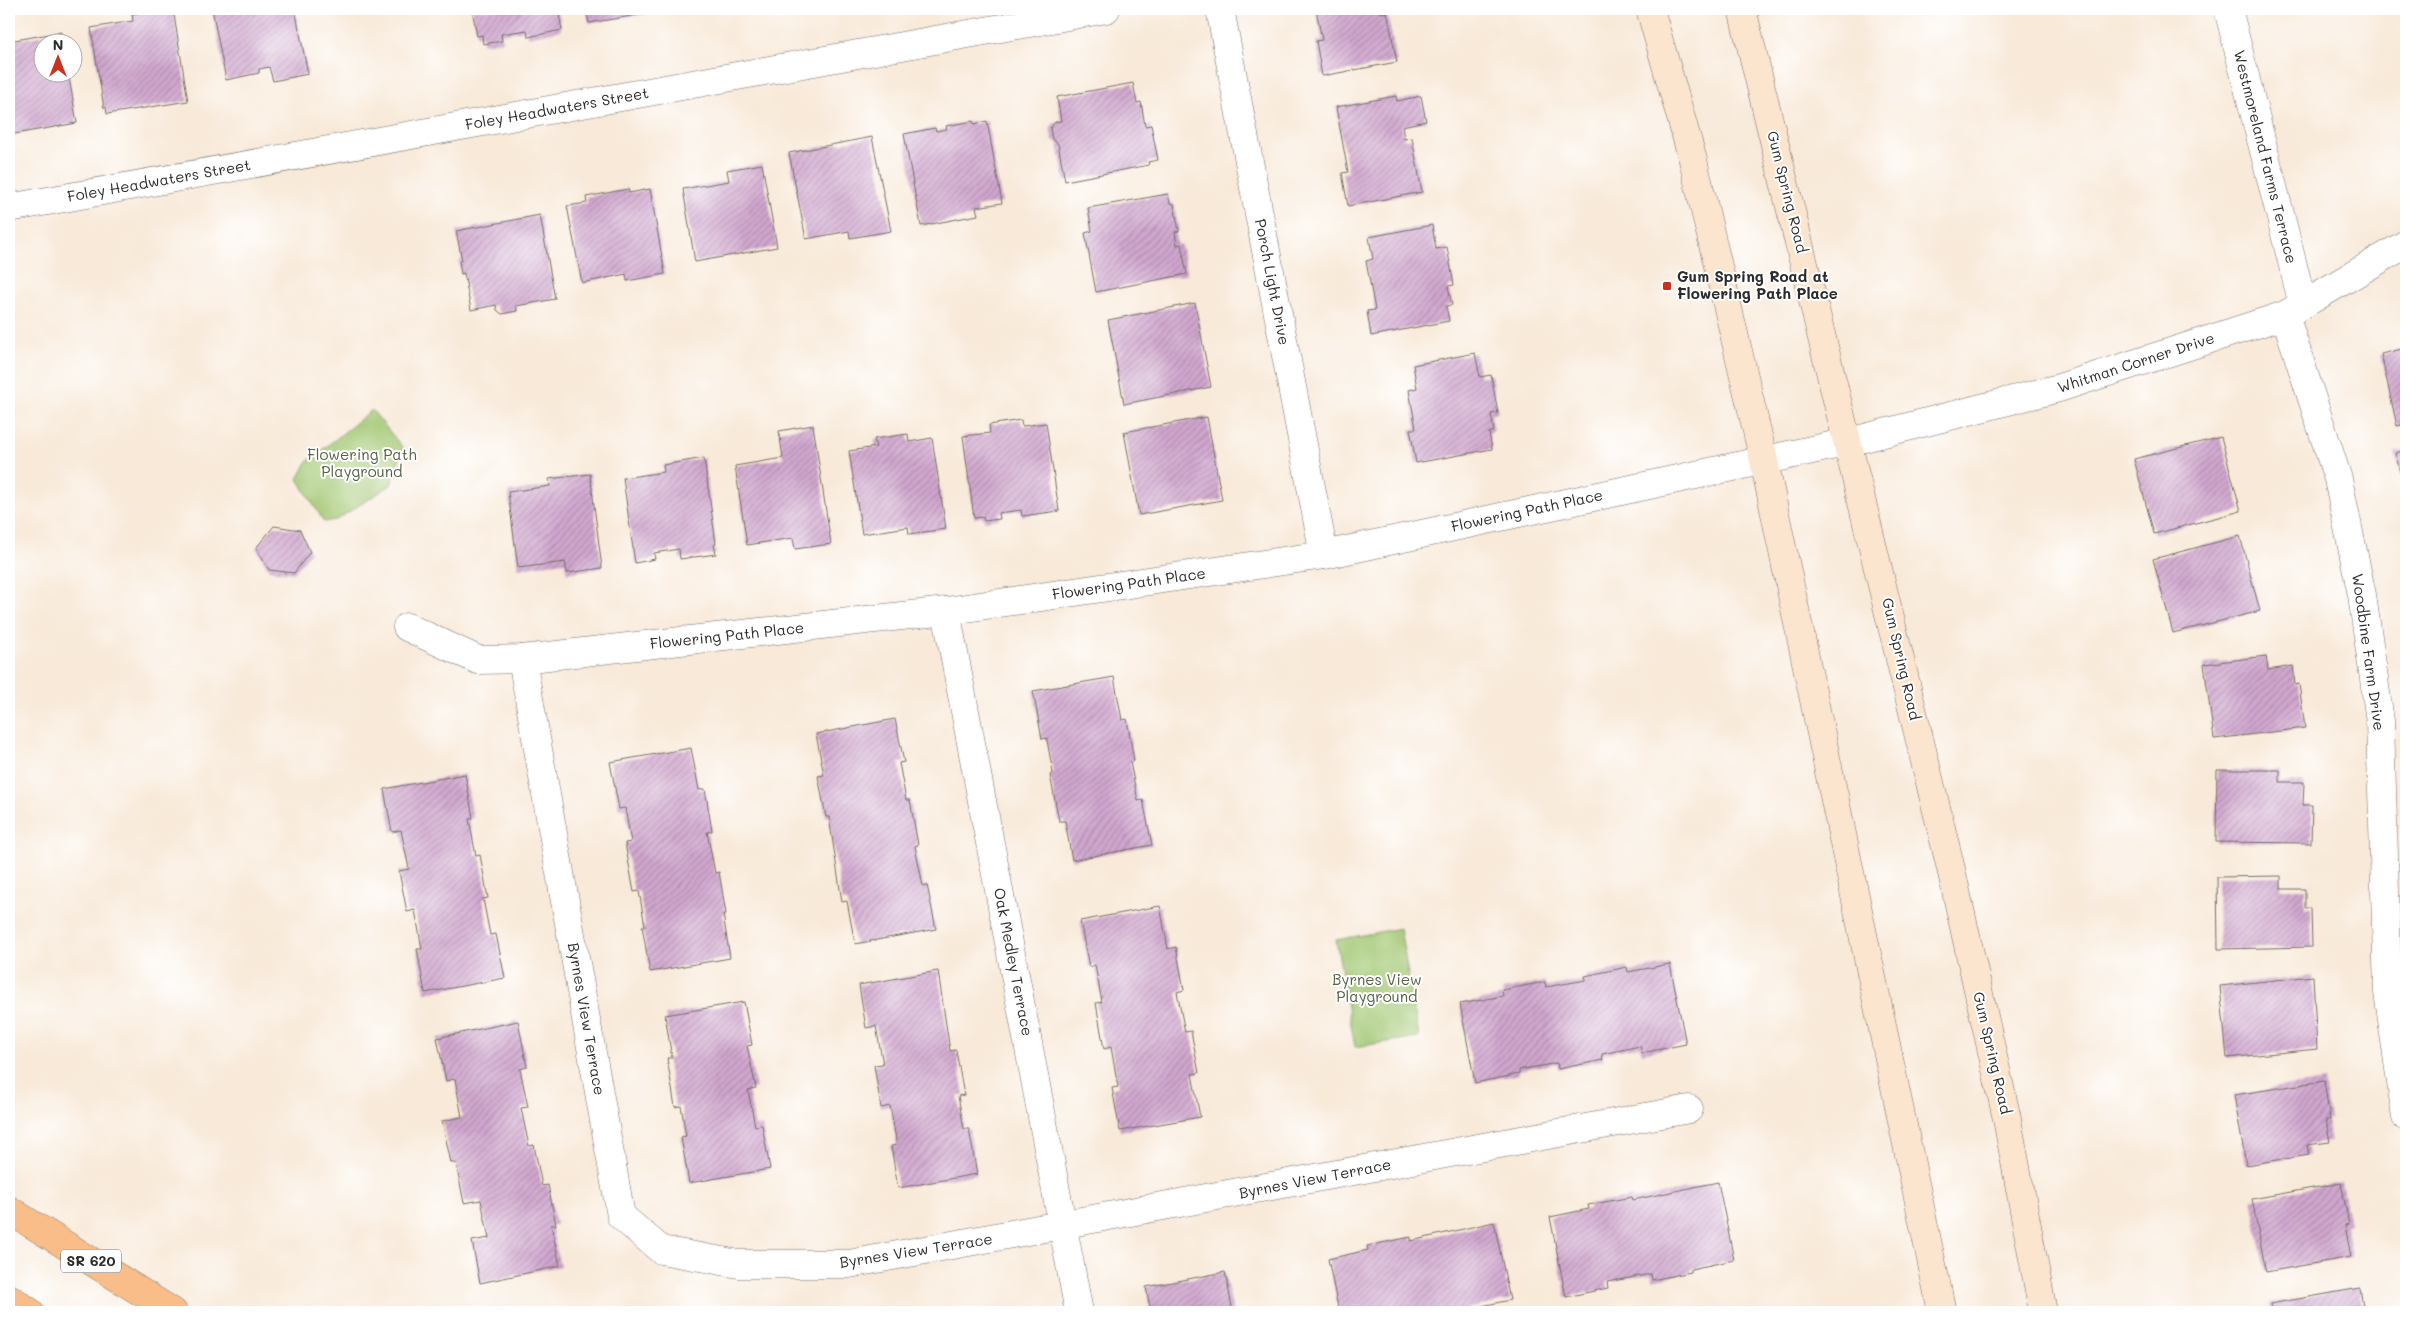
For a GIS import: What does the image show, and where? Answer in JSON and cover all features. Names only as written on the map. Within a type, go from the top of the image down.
[{"type":"main road","points":[[1650,9],[1692,160],[1764,461],[1942,1312]]},
{"type":"main road","name":"Gum Spring Road","points":[[1742,9],[1849,442],[1962,917],[2007,1118],[2043,1312]]},
{"type":"main road","name":"SR 620","points":[[9,1210],[173,1312]]},
{"type":"main road","points":[[9,1298],[30,1312]]},
{"type":"street","name":"Foley Headwaters Street","points":[[9,208],[1106,9]]},
{"type":"street","name":"Porch Light Drive","points":[[1220,9],[1324,556]]},
{"type":"street","name":"Westmoreland Farms Terrace","points":[[2228,9],[2294,310]]},
{"type":"street","name":"Whitman Corner Drive","points":[[1849,442],[2059,388],[2294,310],[2406,244]]},
{"type":"street","name":"Woodbine Farm Drive","points":[[2294,310],[2338,479],[2362,595],[2380,721],[2388,992],[2406,1117]]},
{"type":"street","name":"Flowering Path Place","points":[[407,627],[478,660],[522,659],[946,611],[1324,556],[1849,442]]},
{"type":"street","name":"Oak Medley Terrace","points":[[946,611],[1079,1312]]},
{"type":"street","name":"Byrnes View Terrace","points":[[522,659],[621,1216],[661,1250],[739,1264],[849,1264],[1689,1109]]},
{"type":"green space","name":"Flowering Path Playground","points":[[372,410],[403,448],[391,485],[336,520],[324,522],[298,479],[307,462]]},
{"type":"green space","name":"Byrnes View Playground","points":[[1400,928],[1419,1037],[1355,1047],[1336,940]]},
{"type":"building","points":[[173,9],[188,101],[107,114],[106,107],[104,108],[91,28],[133,21],[132,14]]},
{"type":"building","points":[[212,9],[295,9],[308,74],[273,81],[269,67],[259,69],[259,73],[226,80]]},
{"type":"building","points":[[472,9],[558,9],[562,30],[528,37],[527,30],[501,34],[502,41],[483,44],[482,35],[477,36]]},
{"type":"building","points":[[586,9],[668,9],[668,10],[589,23]]},
{"type":"building","points":[[1316,9],[1380,9],[1381,13],[1387,12],[1397,62],[1322,76],[1316,41],[1322,40]]},
{"type":"building","points":[[32,37],[32,82],[70,82],[77,123],[9,135],[9,41]]},
{"type":"building","points":[[1133,83],[1137,103],[1141,102],[1145,126],[1151,125],[1158,160],[1148,162],[1149,165],[1065,181],[1058,144],[1052,139],[1050,128],[1055,122],[1061,121],[1057,97]]},
{"type":"building","points":[[1396,96],[1397,101],[1421,96],[1426,121],[1402,126],[1404,139],[1412,138],[1422,192],[1348,206],[1342,173],[1348,172],[1336,107]]},
{"type":"building","points":[[973,121],[974,124],[987,121],[1002,203],[976,207],[978,215],[921,226],[904,134],[935,128],[936,131],[947,129],[946,126]]},
{"type":"building","points":[[872,137],[891,231],[850,238],[849,231],[806,239],[789,153]]},
{"type":"building","points":[[762,164],[777,247],[695,262],[683,189],[729,181],[727,170]]},
{"type":"building","points":[[628,189],[629,193],[650,189],[665,274],[627,281],[626,274],[582,283],[567,206],[587,203],[586,197]]},
{"type":"building","points":[[1168,194],[1170,203],[1174,204],[1179,231],[1175,232],[1177,245],[1181,244],[1187,274],[1096,292],[1085,233],[1092,231],[1088,208]]},
{"type":"building","points":[[540,215],[555,299],[516,306],[517,311],[502,314],[497,310],[496,305],[471,310],[464,273],[461,274],[459,261],[462,260],[456,231]]},
{"type":"building","points":[[1432,225],[1436,249],[1447,247],[1454,285],[1448,286],[1452,305],[1446,306],[1449,321],[1371,336],[1367,311],[1375,310],[1366,261],[1373,259],[1369,237]]},
{"type":"building","points":[[1195,303],[1211,387],[1124,404],[1108,320]]},
{"type":"building","points":[[2406,348],[2406,424],[2397,426],[2381,354]]},
{"type":"building","points":[[1475,353],[1480,377],[1491,375],[1498,413],[1491,414],[1494,431],[1489,433],[1492,449],[1416,463],[1410,429],[1416,429],[1409,390],[1417,388],[1413,365]]},
{"type":"building","points":[[1207,417],[1222,500],[1139,515],[1124,432]]},
{"type":"building","points":[[1021,420],[1022,426],[1046,423],[1059,511],[1022,516],[1021,510],[999,513],[1000,519],[984,521],[983,517],[974,518],[963,436],[990,433],[989,425]]},
{"type":"building","points":[[813,425],[831,544],[795,549],[793,538],[747,545],[735,466],[783,458],[779,431]]},
{"type":"building","points":[[908,434],[909,442],[932,438],[946,529],[909,534],[908,527],[862,534],[849,451],[876,447],[874,439]]},
{"type":"building","points":[[2221,437],[2241,511],[2154,534],[2134,459]]},
{"type":"building","points":[[2406,450],[2406,493],[2395,453]]},
{"type":"building","points":[[704,458],[716,554],[680,559],[679,549],[654,553],[655,559],[635,563],[623,478],[664,472],[663,465]]},
{"type":"building","points":[[590,474],[602,568],[567,573],[565,562],[518,568],[508,492],[550,486],[549,479]]},
{"type":"building","points":[[274,526],[300,530],[310,552],[294,573],[269,570],[256,548]]},
{"type":"building","points":[[2240,536],[2260,611],[2173,633],[2153,559]]},
{"type":"building","points":[[2266,656],[2268,670],[2293,666],[2295,685],[2299,684],[2305,728],[2214,739],[2204,664]]},
{"type":"building","points":[[1114,677],[1122,720],[1127,719],[1134,761],[1130,762],[1138,801],[1143,800],[1152,845],[1072,860],[1065,821],[1059,821],[1050,775],[1053,773],[1047,738],[1042,739],[1033,691]]},
{"type":"building","points":[[895,719],[904,762],[899,763],[906,800],[910,800],[918,845],[915,846],[923,886],[927,885],[936,929],[855,944],[847,901],[842,902],[829,817],[826,817],[818,776],[824,775],[816,734]]},
{"type":"building","points":[[691,748],[699,790],[705,789],[712,831],[707,832],[715,873],[719,872],[726,914],[723,914],[730,958],[650,972],[642,926],[645,926],[639,891],[634,892],[625,843],[631,842],[625,808],[619,809],[610,762]]},
{"type":"building","points":[[2217,770],[2280,770],[2280,782],[2304,782],[2303,805],[2312,805],[2311,843],[2216,842]]},
{"type":"building","points":[[465,774],[473,818],[469,819],[476,856],[480,855],[488,898],[483,899],[490,935],[496,934],[505,978],[425,993],[417,949],[422,949],[415,910],[407,912],[399,871],[409,869],[401,830],[392,832],[384,789]]},
{"type":"building","points":[[2281,876],[2281,889],[2305,889],[2305,908],[2311,908],[2312,947],[2218,949],[2217,877]]},
{"type":"building","points":[[1160,906],[1168,949],[1176,947],[1184,990],[1177,992],[1185,1032],[1191,1031],[1199,1073],[1192,1074],[1200,1117],[1120,1131],[1112,1088],[1118,1087],[1111,1047],[1104,1049],[1096,1003],[1102,1002],[1095,965],[1089,967],[1080,921]]},
{"type":"building","points":[[1670,964],[1686,1044],[1642,1053],[1640,1046],[1602,1054],[1603,1060],[1558,1069],[1557,1063],[1519,1070],[1519,1074],[1475,1083],[1460,1004],[1503,996],[1502,990],[1545,982],[1546,987],[1586,980],[1585,976],[1627,967],[1628,972]]},
{"type":"building","points":[[938,971],[950,1051],[956,1050],[964,1095],[958,1096],[964,1129],[969,1129],[977,1174],[898,1188],[891,1146],[897,1145],[890,1106],[881,1108],[874,1065],[883,1064],[876,1026],[866,1028],[859,985]]},
{"type":"building","points":[[2313,976],[2317,1049],[2227,1058],[2220,986]]},
{"type":"building","points":[[744,1002],[752,1045],[747,1046],[756,1088],[748,1090],[755,1126],[762,1125],[770,1169],[689,1183],[681,1137],[686,1136],[681,1106],[675,1107],[667,1058],[672,1058],[665,1015]]},
{"type":"building","points":[[518,1021],[527,1067],[520,1069],[528,1107],[521,1108],[529,1146],[534,1145],[542,1186],[548,1185],[556,1225],[551,1225],[560,1266],[480,1283],[472,1241],[489,1238],[481,1200],[464,1203],[456,1163],[451,1163],[442,1121],[462,1117],[455,1079],[446,1081],[437,1038]]},
{"type":"building","points":[[2324,1081],[2330,1120],[2326,1120],[2330,1142],[2307,1145],[2309,1155],[2246,1165],[2234,1095]]},
{"type":"building","points":[[1718,1182],[1734,1260],[1652,1280],[1651,1274],[1607,1282],[1608,1288],[1566,1297],[1550,1217],[1589,1209],[1588,1205],[1632,1197],[1633,1200]]},
{"type":"building","points":[[2341,1183],[2349,1224],[2345,1225],[2351,1257],[2266,1272],[2252,1199]]},
{"type":"building","points":[[1494,1222],[1510,1300],[1467,1309],[1468,1312],[1339,1312],[1328,1259],[1368,1250],[1367,1246],[1411,1237],[1411,1241]]},
{"type":"building","points":[[1225,1272],[1233,1312],[1151,1312],[1146,1287]]},
{"type":"building","points":[[2360,1288],[2364,1312],[2271,1312],[2270,1304]]},
{"type":"place","name":"Gum Spring Road at Flowering Path Place","points":[[1667,286]]}]
